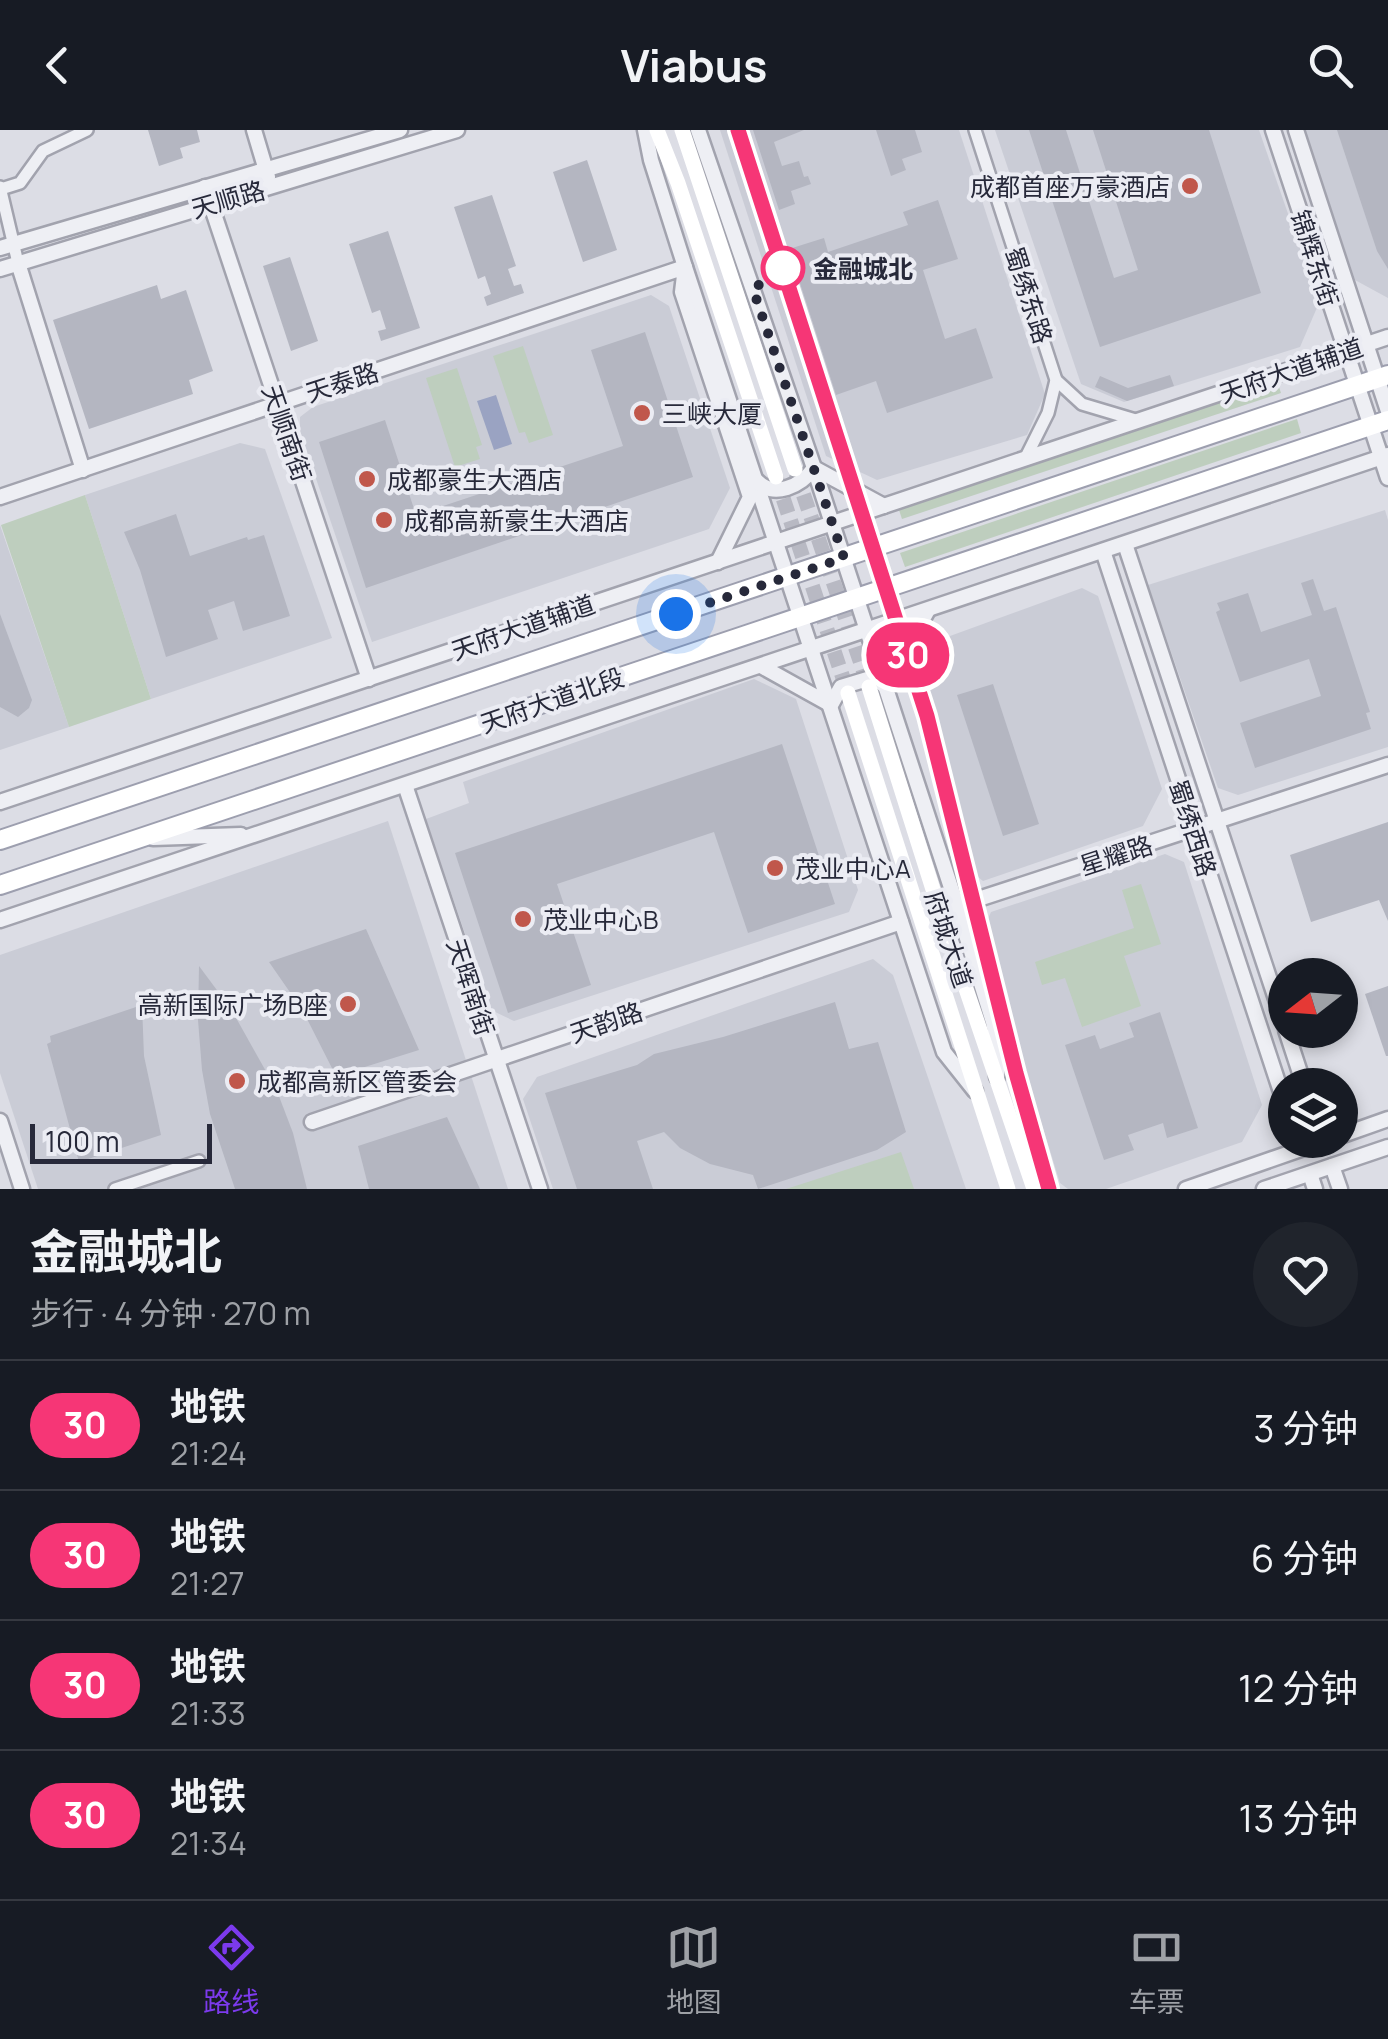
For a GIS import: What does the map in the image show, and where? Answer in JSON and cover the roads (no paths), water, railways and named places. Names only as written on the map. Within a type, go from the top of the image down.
[{"type":"main road","points":[[657,130],[776,477]]},
{"type":"main road","points":[[682,130],[794,469]]},
{"type":"main road","name":"天府大道北段","points":[[0,840],[1383,377]]},
{"type":"main road","name":"天府大道北段","points":[[0,885],[1379,423]]},
{"type":"main road","name":"府城大道","points":[[869,687],[1034,1189]]},
{"type":"main road","name":"府城大道","points":[[848,693],[1008,1189]]},
{"type":"street","points":[[83,470],[18,263],[7,245],[0,188],[20,183],[43,151],[88,130]]},
{"type":"street","points":[[254,130],[270,187]]},
{"type":"street","name":"天顺路","points":[[7,245],[400,130]]},
{"type":"street","name":"天顺路","points":[[0,268],[457,130]]},
{"type":"street","points":[[645,130],[685,267],[944,1052],[977,1095]]},
{"type":"street","points":[[698,130],[958,906],[993,1022],[999,1050],[996,1078]]},
{"type":"street","name":"蜀绣东路","points":[[975,130],[1056,380]]},
{"type":"street","name":"锦辉东街","points":[[1273,130],[1357,386],[1379,423],[1388,478]]},
{"type":"street","name":"锦辉东街","points":[[1296,130],[1366,344],[1383,377],[1388,411]]},
{"type":"street","name":"天顺南街","points":[[205,187],[370,678]]},
{"type":"street","points":[[685,267],[682,292],[750,497],[718,562]]},
{"type":"street","name":"天泰路","points":[[0,497],[685,267]]},
{"type":"street","name":"天府大道辅道","points":[[0,802],[1388,337]]},
{"type":"street","points":[[1025,459],[1048,413],[1056,380],[1082,404],[1138,421]]},
{"type":"street","points":[[0,920],[1384,457]]},
{"type":"street","points":[[756,481],[774,492],[805,481],[814,468]]},
{"type":"street","points":[[814,468],[884,506]]},
{"type":"street","name":"蜀绣西路","points":[[1125,544],[1268,975]]},
{"type":"street","name":"蜀绣西路","points":[[1103,551],[1273,1068]]},
{"type":"street","points":[[886,687],[928,610]]},
{"type":"street","points":[[761,666],[831,704]]},
{"type":"street","points":[[831,704],[841,688],[874,677],[886,687]]},
{"type":"street","name":"星耀路","points":[[958,906],[1388,765]]},
{"type":"street","name":"天晖南街","points":[[405,785],[540,1189]]},
{"type":"street","points":[[137,839],[256,835]]},
{"type":"street","name":"天韵路","points":[[312,1122],[900,922]]},
{"type":"street","points":[[1358,1130],[1388,1119]]},
{"type":"street","points":[[0,1121],[22,1189]]},
{"type":"street","points":[[1264,1189],[1312,1182],[1332,1166],[1388,1147]]},
{"type":"street","points":[[1186,1189],[1268,1157]]},
{"type":"street","points":[[115,1189],[200,1161]]},
{"type":"street","points":[[1332,1166],[1340,1189]]},
{"type":"water","points":[[496,395],[512,444],[494,450],[477,401]]},
{"type":"tunnel","points":[[796,473],[869,687]]},
{"type":"tunnel","points":[[776,477],[848,693]]},
{"type":"metro line","name":"30","points":[[738,130],[927,716],[1049,1189]]},
{"type":"place","name":"成都首座万豪酒店","points":[[1190,186]]},
{"type":"place","name":"金融城北","points":[[783,268]]},
{"type":"place","name":"三峡大厦","points":[[642,413]]},
{"type":"place","name":"成都豪生大酒店","points":[[367,479]]},
{"type":"place","name":"成都高新豪生大酒店","points":[[384,520]]},
{"type":"place","name":"茂业中心A","points":[[775,868]]},
{"type":"place","name":"茂业中心B","points":[[523,919]]},
{"type":"place","name":"高新国际广场B座","points":[[348,1004]]},
{"type":"place","name":"成都高新区管委会","points":[[237,1081]]}]
